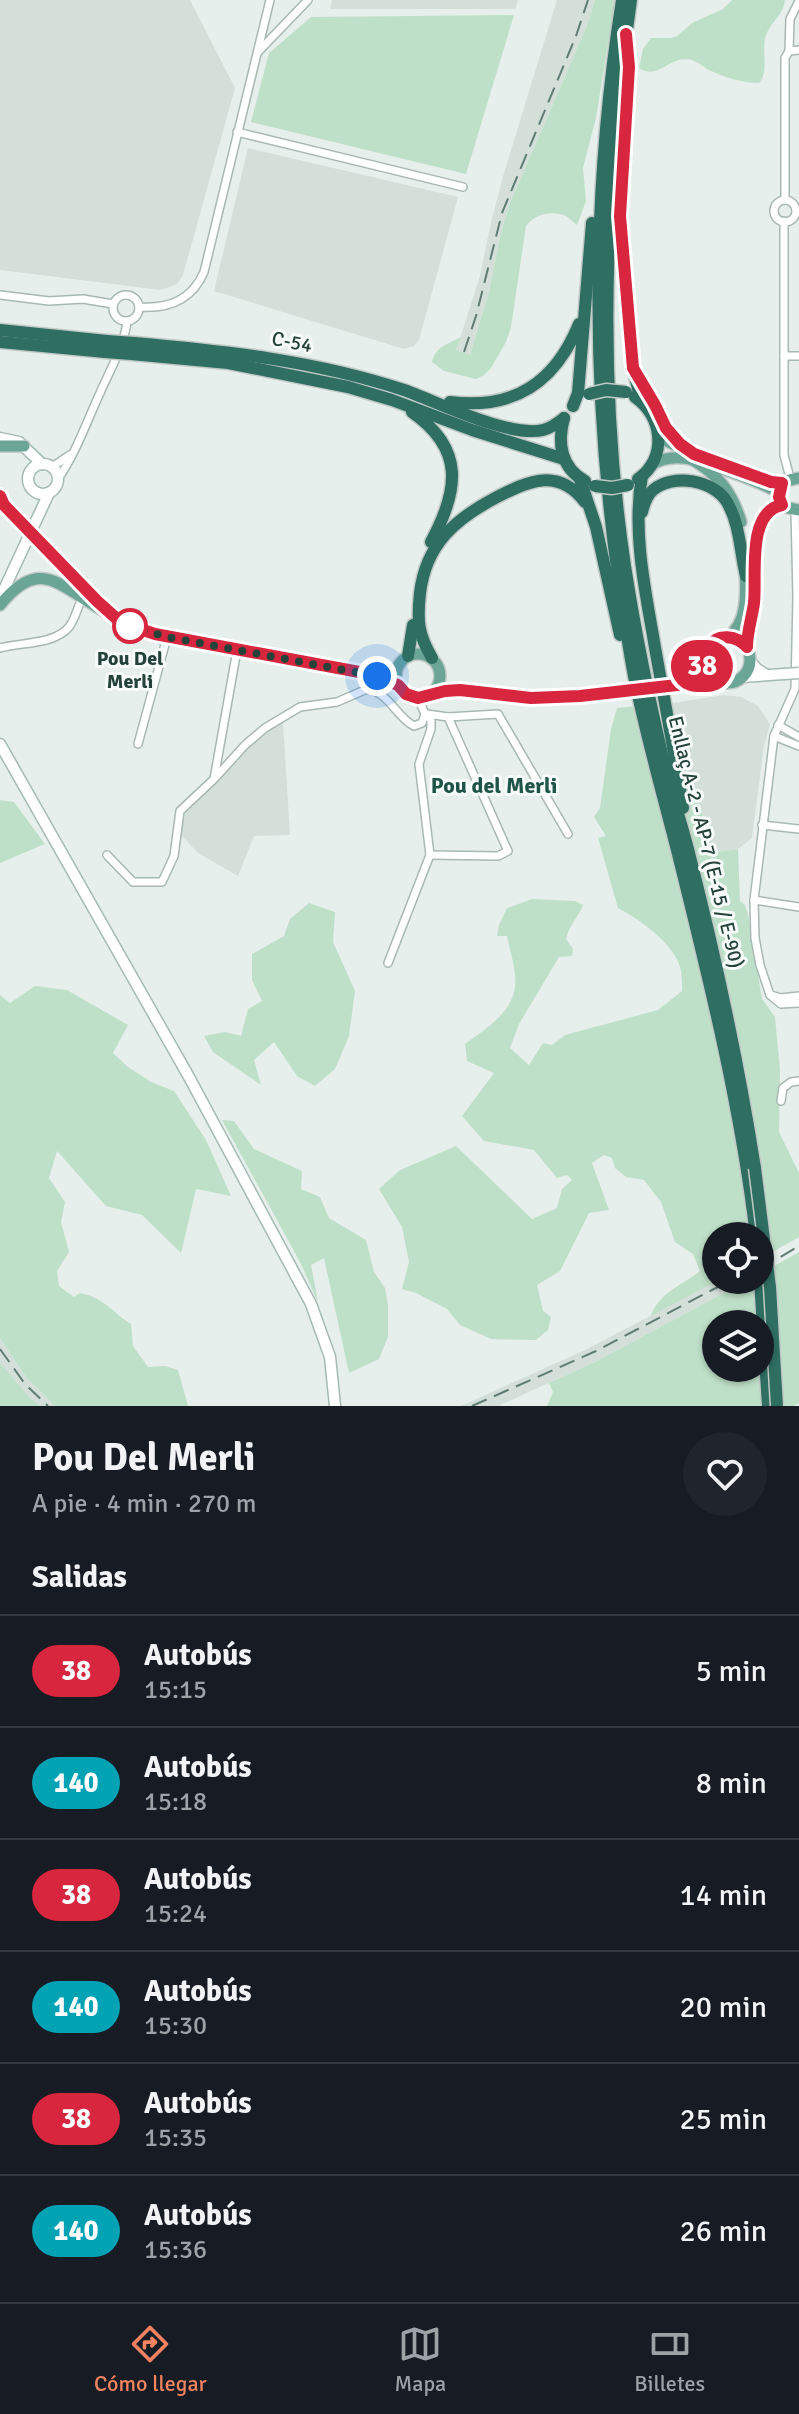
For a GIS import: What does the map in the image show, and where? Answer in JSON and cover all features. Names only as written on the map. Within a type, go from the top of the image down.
[{"type":"highway","name":"Enllaç A-2 - AP-7 (E-15 / E-90)","points":[[622,0],[610,194],[608,305],[612,439],[625,564],[683,852]]},
{"type":"highway","name":"Enllaç A-2 - AP-7 (E-15 / E-90)","points":[[631,0],[622,34],[601,192],[597,284],[601,415],[609,512],[634,676],[729,1021],[770,1287],[777,1406]]},
{"type":"highway","points":[[573,406],[589,394],[606,390],[626,392],[641,401],[650,411],[658,434],[657,450],[642,476],[628,485],[612,488],[595,486],[580,479],[571,470],[560,446],[564,418],[578,393],[607,69],[622,34]]},
{"type":"highway","points":[[622,34],[629,67],[620,216],[633,368],[641,401]]},
{"type":"highway","points":[[428,400],[460,404],[494,402],[531,389],[566,352],[585,306]]},
{"type":"highway","name":"C-54","points":[[0,330],[106,346]]},
{"type":"highway","name":"C-54","points":[[0,342],[218,350],[364,378],[524,431],[548,429],[564,418]]},
{"type":"highway","name":"C-54","points":[[132,348],[308,378],[392,400],[472,430],[564,459]]},
{"type":"highway","points":[[633,368],[670,434],[692,456]]},
{"type":"highway","points":[[392,400],[431,427],[444,444],[453,468],[449,505],[419,569],[412,644],[404,659]]},
{"type":"highway","points":[[642,476],[638,497],[644,588],[677,762],[683,852]]},
{"type":"highway","points":[[580,479],[596,527],[651,778],[683,852]]},
{"type":"highway","points":[[432,658],[421,639],[419,628],[424,568],[443,536],[458,521],[519,486],[548,480],[569,486],[578,493],[585,501],[596,527]]},
{"type":"highway","points":[[640,547],[644,503],[654,489],[671,482],[700,483],[715,489],[728,504],[736,522],[746,576]]},
{"type":"highway","name":"Enllaç A-2 - AP-7 (E-15 / E-90)","points":[[751,1168],[755,1222]]},
{"type":"highway","points":[[761,1294],[768,1406]]},
{"type":"main road","points":[[658,434],[692,456],[722,482],[736,506],[745,541],[745,599],[738,627],[728,637],[713,641],[708,647],[705,662],[686,684]]},
{"type":"main road","points":[[0,438],[19,442],[47,465],[58,479],[26,539],[0,598]]},
{"type":"main road","points":[[0,446],[27,449]]},
{"type":"main road","points":[[27,449],[31,470],[28,483],[37,493],[40,513]]},
{"type":"main road","points":[[651,465],[666,458],[692,456],[787,488],[797,511]]},
{"type":"main road","points":[[31,470],[47,465]]},
{"type":"main road","points":[[742,677],[750,661],[747,636],[754,603],[756,539],[763,522],[787,488]]},
{"type":"main road","points":[[37,493],[49,493]]},
{"type":"main road","points":[[1,502],[112,615]]},
{"type":"main road","points":[[0,605],[17,586],[42,578],[70,588],[131,626],[167,637],[370,674],[398,685],[406,694],[418,698],[460,690],[531,698],[580,696],[701,680],[731,682],[742,677],[799,673]]},
{"type":"main road","points":[[728,637],[747,647]]},
{"type":"main road","points":[[370,674],[386,671],[420,653],[432,658],[447,680],[460,690]]},
{"type":"main road","points":[[398,685],[396,673],[404,659]]},
{"type":"main road","points":[[750,661],[770,676]]},
{"type":"main road","points":[[705,662],[717,680]]},
{"type":"main road","points":[[431,694],[439,685],[440,670]]},
{"type":"main road","points":[[0,744],[182,1064],[311,1304],[330,1357],[335,1406]]},
{"type":"street","points":[[139,307],[177,303],[200,282],[270,0]]},
{"type":"street","points":[[257,54],[308,0]]},
{"type":"street","points":[[785,200],[787,54],[790,19],[799,1]]},
{"type":"street","points":[[787,54],[799,50]]},
{"type":"street","points":[[237,132],[463,187]]},
{"type":"street","points":[[785,200],[797,211],[784,221],[777,218],[774,211],[777,203],[785,200]]},
{"type":"street","points":[[784,221],[784,455],[787,488]]},
{"type":"street","points":[[0,295],[49,301],[83,299],[113,304]]},
{"type":"street","points":[[127,295],[135,299],[139,307],[138,315],[127,322],[115,317],[113,304],[118,297],[127,295]]},
{"type":"street","points":[[58,479],[114,362],[126,333],[127,322]]},
{"type":"street","points":[[784,356],[799,356]]},
{"type":"street","points":[[47,465],[72,453]]},
{"type":"street","points":[[797,511],[795,689],[774,736],[754,900],[756,945],[770,995],[781,1004],[799,1003]]},
{"type":"street","points":[[0,648],[56,637],[67,629],[83,597]]},
{"type":"street","points":[[138,744],[167,637]]},
{"type":"street","points":[[214,779],[237,650]]},
{"type":"street","points":[[107,855],[133,882],[162,882],[174,856],[180,811],[245,745],[265,728],[300,707],[337,702],[367,689],[385,696],[403,720],[414,726],[422,723],[425,714]]},
{"type":"street","points":[[388,963],[430,855],[419,764],[431,720],[418,698]]},
{"type":"street","points":[[425,714],[448,717],[498,714],[568,834]]},
{"type":"street","points":[[430,855],[498,856],[508,851],[448,717]]},
{"type":"street","points":[[778,725],[799,737]]},
{"type":"street","points":[[774,736],[799,746]]},
{"type":"street","points":[[762,825],[799,829]]},
{"type":"street","points":[[754,900],[799,907]]},
{"type":"street","points":[[770,995],[781,998],[799,996]]},
{"type":"street","points":[[781,1101],[783,1088],[799,1081]]},
{"type":"shaded area","points":[[0,0],[190,0],[235,88],[183,275],[177,284],[161,290],[0,270]]},
{"type":"shaded area","points":[[332,0],[518,0],[515,9],[330,9]]},
{"type":"shaded area","points":[[557,0],[595,0],[586,28],[510,203],[470,355],[456,351],[480,276],[504,173]]},
{"type":"shaded area","points":[[248,148],[458,197],[419,340],[414,346],[404,349],[214,291]]},
{"type":"shaded area","points":[[724,695],[741,697],[758,706],[770,724],[764,746],[752,838],[738,849],[713,853],[681,753],[673,703]]},
{"type":"shaded area","points":[[283,722],[290,835],[254,836],[238,876],[198,853],[180,834],[186,812],[257,737]]},
{"type":"shaded area","points":[[702,1289],[702,1294],[722,1294],[597,1361],[498,1406],[461,1406],[585,1350]]},
{"type":"shaded area","points":[[0,1338],[26,1377],[55,1406],[40,1406],[0,1363]]},
{"type":"green space","points":[[595,0],[615,0],[596,118],[583,168],[586,201],[577,225],[566,216],[550,213],[539,216],[526,226],[506,342],[491,368],[476,379],[444,371],[432,362],[443,346],[461,337],[456,350],[470,355],[510,203],[586,28]]},
{"type":"green space","points":[[732,0],[785,0],[767,34],[764,74],[759,83],[727,77],[689,59],[651,72],[639,68],[643,49],[651,38],[677,36],[692,23],[723,9]]},
{"type":"green space","points":[[514,15],[466,174],[251,122],[269,53],[311,17]]},
{"type":"green space","points":[[673,703],[681,753],[713,853],[738,849],[740,901],[748,914],[762,999],[775,1017],[780,1070],[779,1132],[799,1173],[799,1237],[774,1251],[774,1222],[702,1222],[702,1289],[651,1316],[665,1295],[700,1271],[693,1254],[675,1242],[661,1202],[644,1180],[626,1177],[615,1168],[612,1158],[604,1155],[592,1163],[609,1210],[589,1213],[560,1271],[537,1285],[543,1311],[551,1317],[548,1330],[536,1340],[491,1339],[460,1325],[447,1309],[402,1289],[409,1262],[402,1227],[379,1189],[400,1170],[456,1146],[532,1219],[557,1208],[562,1189],[572,1180],[567,1175],[557,1178],[534,1150],[484,1141],[462,1116],[494,1073],[467,1061],[465,1044],[503,1013],[515,987],[507,936],[497,936],[507,908],[532,899],[575,901],[583,905],[566,939],[573,949],[572,956],[559,957],[519,1024],[510,1048],[529,1065],[543,1043],[552,1045],[565,1035],[658,1010],[682,991],[681,971],[672,952],[646,926],[618,908],[598,838],[606,836],[594,817],[600,808],[617,708]]},
{"type":"green space","points":[[0,800],[14,802],[45,844],[0,863]]},
{"type":"green space","points":[[309,903],[335,912],[333,942],[355,991],[349,1036],[335,1069],[315,1086],[297,1076],[274,1042],[254,1060],[261,1085],[213,1052],[204,1036],[225,1032],[241,1036],[248,1009],[262,1001],[252,980],[252,954],[284,936],[290,919]]},
{"type":"green space","points":[[35,986],[67,990],[128,1025],[113,1053],[151,1082],[174,1091],[206,1140],[231,1196],[196,1189],[181,1253],[142,1215],[106,1206],[57,1151],[49,1178],[65,1202],[61,1222],[69,1252],[57,1271],[59,1286],[74,1297],[80,1293],[95,1298],[131,1324],[133,1346],[148,1367],[165,1366],[178,1370],[188,1406],[55,1406],[26,1377],[0,1338],[0,995],[10,1003]]},
{"type":"green space","points":[[222,1120],[234,1121],[254,1149],[302,1171],[301,1189],[320,1197],[329,1218],[366,1240],[374,1272],[385,1288],[388,1305],[388,1337],[379,1359],[349,1373],[324,1258],[311,1265],[318,1302],[300,1262]]},
{"type":"green space","points":[[799,1252],[799,1403],[794,1406],[547,1406],[553,1392],[549,1383],[597,1361],[722,1294],[774,1294],[774,1266]]},
{"type":"green space","points":[[0,1363],[29,1397],[40,1406],[0,1406]]},
{"type":"railway","points":[[464,352],[502,213],[588,0]]},
{"type":"railway","points":[[774,1261],[799,1246]]},
{"type":"railway","points":[[472,1406],[596,1351],[704,1294]]},
{"type":"railway","points":[[0,1349],[25,1384],[48,1406]]},
{"type":"bus line","name":"38","points":[[0,496],[4,505],[97,601],[112,615],[139,630],[370,674],[398,685],[414,697],[460,690],[507,697],[560,697],[686,684],[705,662],[708,647],[713,641],[735,638],[747,647],[754,603],[756,539],[770,512],[782,505],[779,490],[782,483],[771,482],[694,454],[680,444],[666,428],[633,368],[620,216],[629,67],[626,34]]},
{"type":"place","name":"Pou Del Merli","points":[[130,626]]},
{"type":"district","name":"Pou del Merli","points":[[494,785]]},
{"type":"route","points":[[130,626],[167,637],[377,676]]}]
